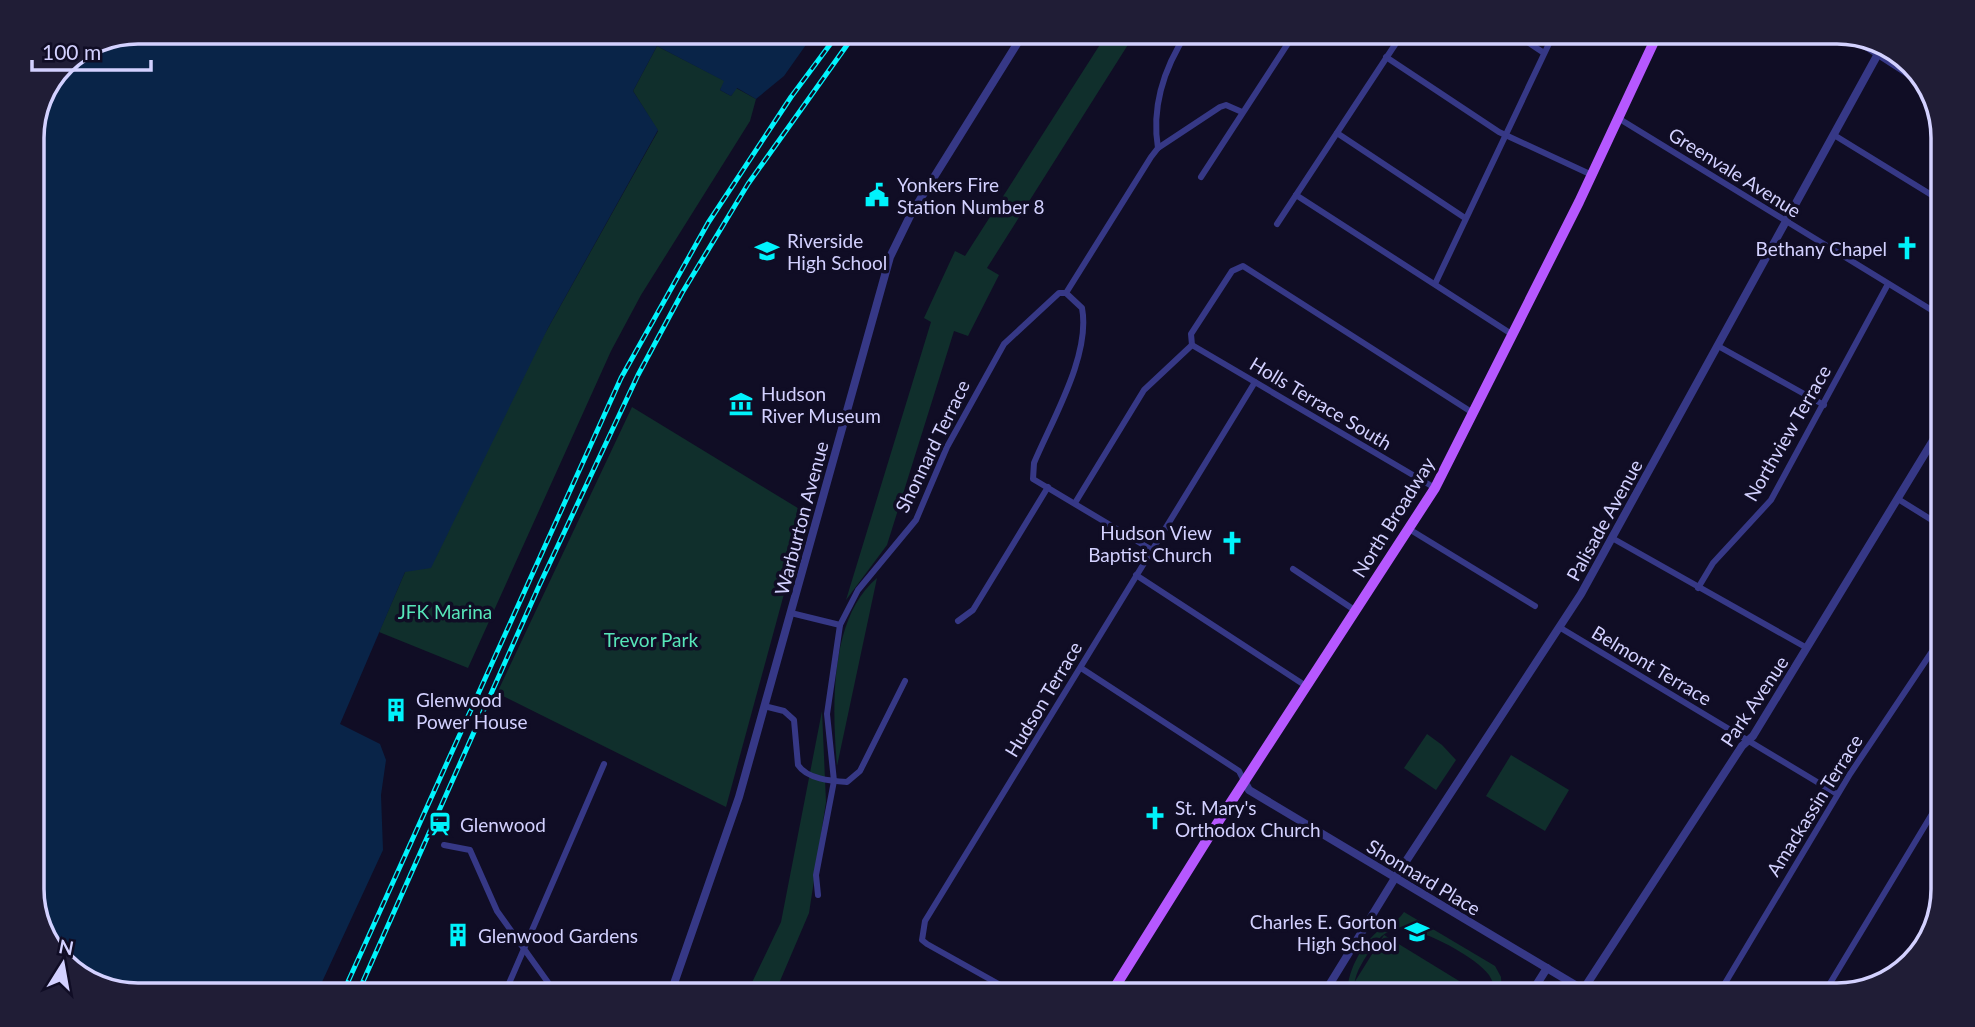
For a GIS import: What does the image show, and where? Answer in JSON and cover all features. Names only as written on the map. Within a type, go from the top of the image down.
[{"type":"main road","name":"North Broadway","points":[[1118,983],[1244,781],[1435,488],[1592,175],[1653,44]]},
{"type":"street","name":"Warburton Avenue","points":[[675,983],[737,805],[890,257],[911,214],[1017,44]]},
{"type":"street","points":[[1158,148],[1156,133],[1162,82],[1167,65],[1180,44]]},
{"type":"street","points":[[1201,177],[1288,44]]},
{"type":"street","points":[[1277,224],[1396,44]]},
{"type":"street","points":[[1530,44],[1544,53]]},
{"type":"street","points":[[1434,284],[1549,44]]},
{"type":"street","points":[[1871,50],[1904,72]]},
{"type":"street","name":"Palisade Avenue","points":[[1331,983],[1395,878],[1559,627],[1612,538],[1878,55]]},
{"type":"street","points":[[1387,57],[1506,134],[1592,175]]},
{"type":"street","points":[[1152,550],[1033,479],[1034,463],[1074,369],[1083,323],[1082,308],[1066,293],[1158,148],[1220,107],[1226,105],[1242,113]]},
{"type":"street","name":"Greenvale Avenue","points":[[1618,118],[1931,310]]},
{"type":"street","points":[[1337,133],[1465,218]]},
{"type":"street","points":[[1834,135],[1931,195]]},
{"type":"street","points":[[1296,195],[1513,335]]},
{"type":"street","points":[[1075,503],[1144,390],[1192,345],[1191,334],[1237,266],[1252,270],[1473,413]]},
{"type":"street","name":"Northview Terrace","points":[[1699,587],[1713,563],[1771,500],[1888,284]]},
{"type":"street","name":"Shonnard Terrace","points":[[818,895],[816,875],[834,782],[827,714],[840,625],[858,590],[916,520],[947,447],[1004,344],[1045,303],[1059,293],[1066,293]]},
{"type":"street","name":"Holls Terrace South","points":[[1192,345],[1435,488]]},
{"type":"street","points":[[1718,346],[1824,405]]},
{"type":"street","name":"Hudson Terrace","points":[[995,983],[927,944],[922,934],[925,921],[1255,382]]},
{"type":"street","name":"Park Avenue","points":[[1588,983],[1748,741],[1931,444]]},
{"type":"street","points":[[958,621],[973,610],[1048,488]]},
{"type":"street","points":[[1898,499],[1931,520]]},
{"type":"street","points":[[1409,529],[1535,606]]},
{"type":"street","points":[[1612,538],[1807,648]]},
{"type":"street","points":[[1293,569],[1356,611]]},
{"type":"street","points":[[1136,575],[1306,686]]},
{"type":"street","points":[[791,613],[840,625]]},
{"type":"street","name":"Belmont Terrace","points":[[1559,627],[1837,794]]},
{"type":"street","name":"Amackassin Terrace","points":[[1726,983],[1837,794],[1931,653]]},
{"type":"street","points":[[1080,668],[1239,771],[1244,781]]},
{"type":"street","points":[[764,706],[784,711],[794,720],[798,765],[802,770],[834,782],[846,782],[860,771],[905,681]]},
{"type":"street","points":[[510,983],[604,764]]},
{"type":"street","name":"Shonnard Place","points":[[1244,781],[1249,790],[1571,983]]},
{"type":"street","points":[[1831,983],[1931,816]]},
{"type":"street","points":[[444,845],[470,850],[497,911],[548,983]]},
{"type":"street","points":[[1537,983],[1546,968]]},
{"type":"green space","points":[[1100,44],[1128,44],[987,268],[999,275],[968,336],[954,331],[887,545],[846,600],[931,322],[924,318],[955,251],[965,256]]},
{"type":"green space","name":"JFK Marina","points":[[657,46],[725,81],[720,90],[731,96],[736,88],[756,99],[750,121],[641,295],[611,351],[468,668],[379,632],[405,572],[548,328],[658,131],[633,91]]},
{"type":"green space","name":"Trevor Park","points":[[632,407],[806,513],[726,807],[497,693]]},
{"type":"green space","points":[[877,578],[837,766],[835,692],[842,640],[861,595]]},
{"type":"green space","points":[[822,711],[826,802],[809,913],[779,983],[752,983],[781,922]]},
{"type":"green space","points":[[1427,734],[1456,760],[1436,790],[1404,768]]},
{"type":"green space","points":[[1511,755],[1569,790],[1545,831],[1486,796]]},
{"type":"green space","points":[[1404,912],[1495,966],[1501,983],[1493,983],[1482,968],[1459,951],[1430,936],[1404,929],[1389,932],[1378,940],[1367,955],[1354,983],[1348,983],[1352,969],[1372,937]]},
{"type":"green space","points":[[1384,935],[1462,983],[1354,983]]},
{"type":"water","points":[[138,44],[807,44],[784,76],[756,99],[737,88],[731,96],[720,90],[724,81],[657,46],[633,91],[658,130],[548,328],[431,568],[405,572],[340,724],[380,744],[386,760],[381,795],[383,850],[322,983],[138,983],[113,980],[98,975],[98,929],[52,929],[44,895],[44,132],[51,102],[60,86],[71,71],[102,51]]},
{"type":"railway","points":[[347,983],[621,378],[708,223],[791,97],[830,44]]},
{"type":"railway","points":[[362,983],[539,586],[638,375],[682,293],[748,184],[848,44]]},
{"type":"place","name":"Yonkers Fire Station Number 8","points":[[877,195]]},
{"type":"place","name":"Bethany Chapel","points":[[1907,248]]},
{"type":"place","name":"Riverside High School","points":[[767,251]]},
{"type":"place","name":"Hudson River Museum","points":[[741,404]]},
{"type":"place","name":"Hudson View Baptist Church","points":[[1232,543]]},
{"type":"place","name":"Glenwood Power House","points":[[396,710]]},
{"type":"place","name":"St. Mary's Orthodox Church","points":[[1155,818]]},
{"type":"place","name":"Glenwood","points":[[440,824]]},
{"type":"place","name":"Charles E. Gorton High School","points":[[1417,932]]},
{"type":"place","name":"Glenwood Gardens","points":[[458,935]]}]
